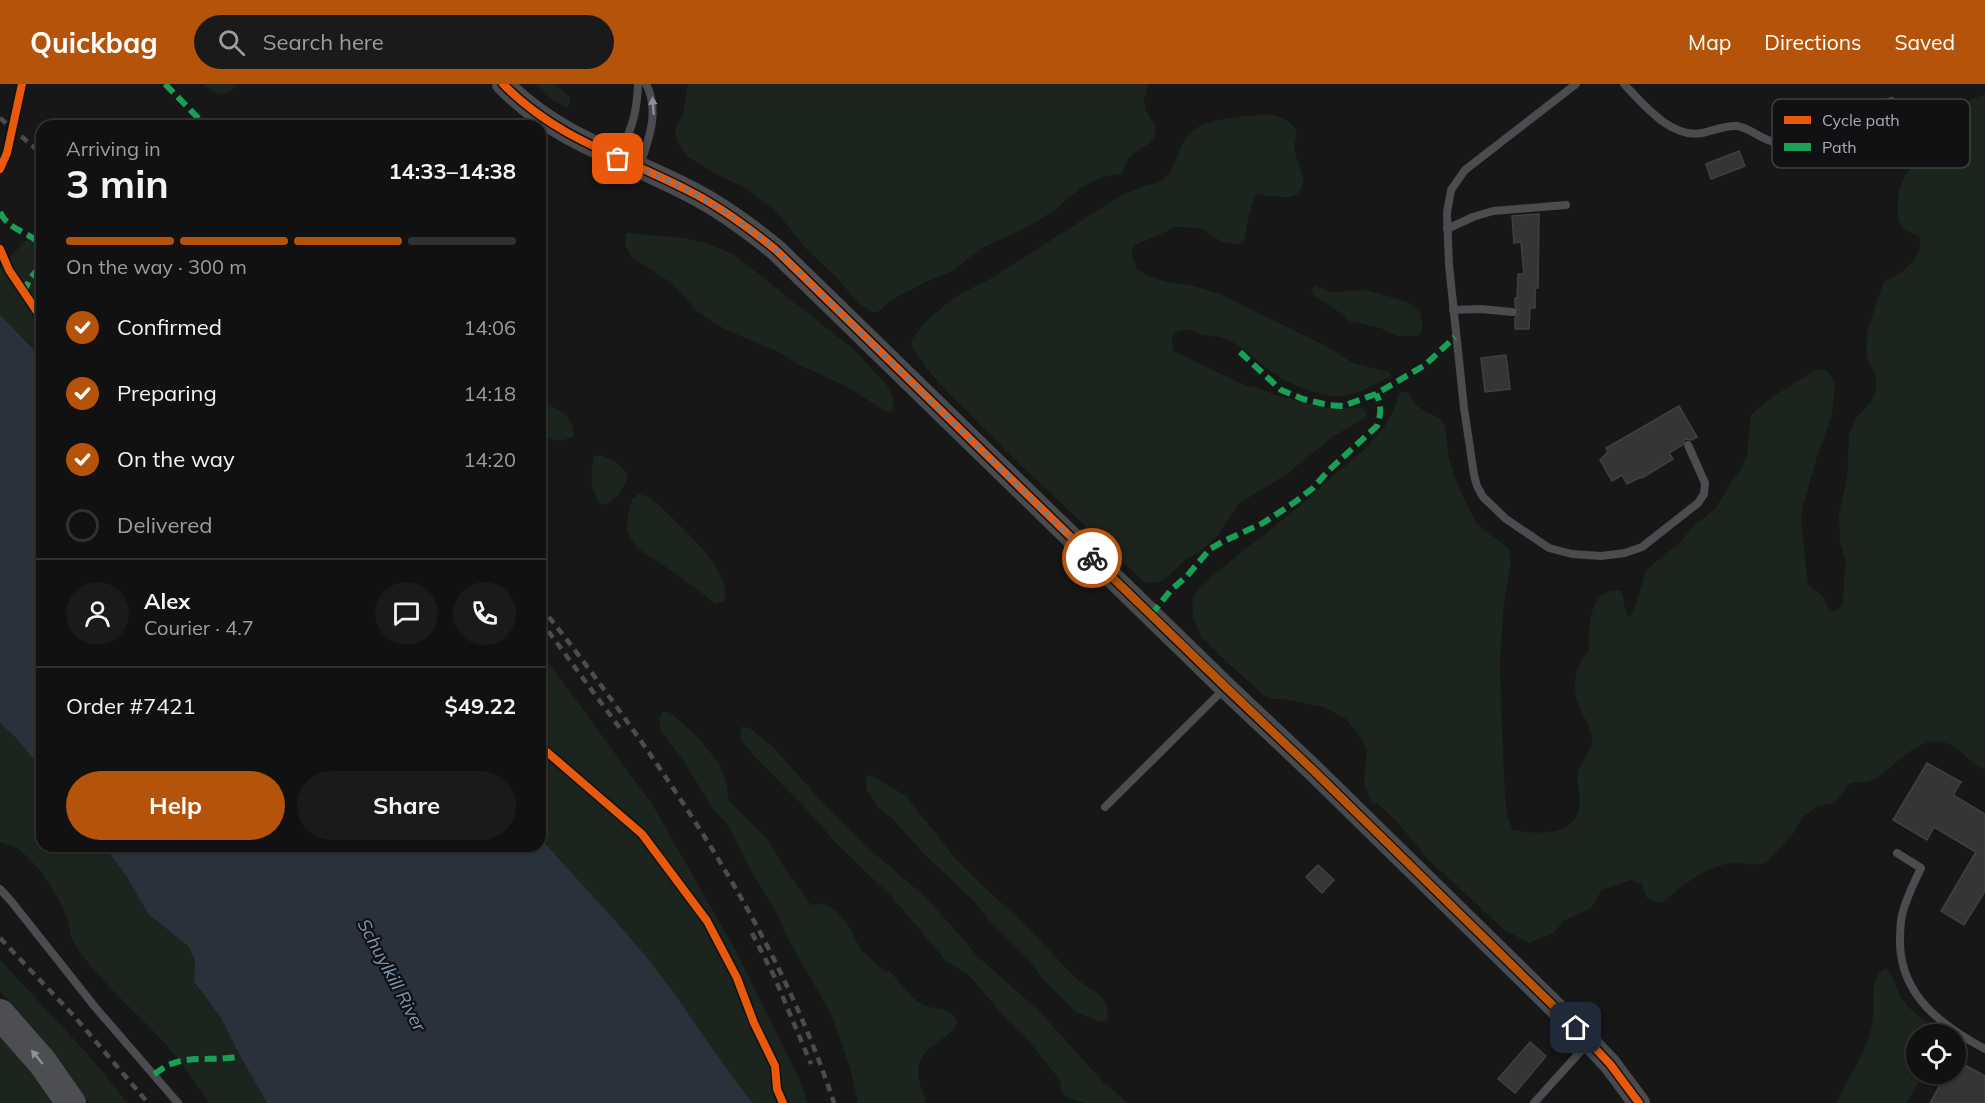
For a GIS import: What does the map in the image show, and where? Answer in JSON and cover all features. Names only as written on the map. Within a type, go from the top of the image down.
[{"type":"highway","points":[[0,1014],[42,1063],[71,1103]]},
{"type":"main road","points":[[503,84],[545,120]]},
{"type":"main road","points":[[546,121],[585,144],[687,190],[719,208],[776,250],[1313,770],[1589,1042],[1620,1076],[1638,1103]]},
{"type":"lane","points":[[0,169],[7,153],[22,84]]},
{"type":"lane","points":[[618,159],[637,110],[638,84]]},
{"type":"lane","points":[[639,169],[654,114],[654,104],[646,84]]},
{"type":"lane","points":[[1576,84],[1474,163],[1460,176],[1451,190],[1447,229],[1453,310],[1471,456],[1477,486],[1482,497],[1498,513],[1549,548],[1572,554],[1601,556],[1625,554],[1642,547],[1661,534],[1698,503],[1706,489],[1704,478],[1688,445]]},
{"type":"lane","points":[[1624,84],[1675,130],[1692,134],[1740,126],[1772,141]]},
{"type":"lane","points":[[1447,229],[1493,211],[1566,205]]},
{"type":"lane","points":[[1453,310],[1480,309],[1513,312]]},
{"type":"lane","points":[[1105,807],[1226,687]]},
{"type":"lane","points":[[1897,853],[1921,868],[1901,917],[1901,955],[1912,990],[1922,1004],[1936,1017],[1958,1034],[1985,1049]]},
{"type":"lane","points":[[0,890],[95,1007],[178,1103]]},
{"type":"lane","points":[[1534,1103],[1589,1042]]},
{"type":"shaded area","points":[[203,84],[236,85],[228,92],[220,94]]},
{"type":"shaded area","points":[[535,84],[555,84],[570,98],[568,108],[550,98]]},
{"type":"shaded area","points":[[688,84],[1148,84],[1144,100],[1146,111],[1155,125],[1155,136],[1148,144],[1129,157],[1123,171],[1119,174],[1103,177],[1083,186],[1057,208],[1030,226],[982,248],[951,272],[930,280],[889,301],[877,312],[872,312],[858,303],[767,204],[746,188],[714,173],[688,157],[678,144],[675,133],[683,114]]},
{"type":"shaded area","points":[[1985,94],[1985,769],[1948,744],[1932,742],[1922,744],[1870,781],[1851,783],[1834,803],[1817,806],[1802,818],[1793,834],[1766,862],[1754,865],[1733,863],[1714,868],[1686,883],[1663,902],[1657,903],[1646,897],[1642,884],[1631,880],[1602,890],[1590,909],[1565,920],[1552,934],[1528,943],[1502,928],[1430,861],[1396,821],[1376,802],[1375,805],[1370,800],[1364,782],[1367,750],[1357,732],[1345,718],[1324,707],[1271,699],[1265,696],[1200,635],[1193,617],[1192,598],[1213,575],[1302,504],[1363,451],[1385,426],[1397,403],[1398,396],[1402,392],[1408,392],[1416,405],[1440,418],[1445,426],[1449,458],[1456,481],[1476,523],[1509,549],[1511,562],[1504,603],[1500,661],[1505,796],[1508,819],[1513,830],[1532,832],[1562,829],[1570,824],[1579,808],[1578,772],[1592,744],[1591,732],[1577,701],[1575,685],[1577,670],[1589,650],[1590,620],[1596,602],[1610,591],[1621,591],[1628,617],[1631,615],[1646,570],[1715,509],[1741,469],[1747,456],[1751,415],[1772,397],[1816,370],[1825,370],[1829,373],[1835,386],[1832,415],[1818,454],[1802,509],[1801,521],[1808,584],[1823,596],[1831,612],[1840,608],[1846,562],[1840,542],[1839,513],[1847,480],[1849,435],[1855,419],[1871,402],[1876,389],[1876,376],[1866,356],[1867,332],[1883,283],[1908,267],[1917,255],[1920,246],[1919,236],[1905,229],[1900,223],[1897,210],[1900,187],[1911,168],[1970,168],[1970,100]]},
{"type":"shaded area","points":[[1264,114],[1283,119],[1295,129],[1294,148],[1303,179],[1303,185],[1296,195],[1277,197],[1256,194],[1249,214],[1244,242],[1237,245],[1222,242],[1200,228],[1176,227],[1133,246],[1132,256],[1137,269],[1166,282],[1191,285],[1220,294],[1326,346],[1353,363],[1389,372],[1391,376],[1354,393],[1340,396],[1323,395],[1306,390],[1282,378],[1226,339],[1192,330],[1174,333],[1172,338],[1174,351],[1246,386],[1328,408],[1363,408],[1367,413],[1365,418],[1332,437],[1288,473],[1239,504],[1217,536],[1203,549],[1185,560],[1170,575],[1159,582],[1146,583],[1007,452],[935,379],[911,346],[912,339],[924,323],[962,293],[992,278],[1123,194],[1163,179],[1172,167],[1184,140],[1195,129],[1219,120]]},
{"type":"shaded area","points":[[36,230],[36,352],[0,315],[0,267]]},
{"type":"shaded area","points":[[626,233],[684,238],[707,243],[736,256],[853,349],[886,384],[893,396],[893,409],[888,413],[846,386],[797,364],[781,353],[726,330],[699,313],[670,282],[632,257],[625,246]]},
{"type":"shaded area","points":[[1316,285],[1329,292],[1367,290],[1410,303],[1420,313],[1423,326],[1419,336],[1398,336],[1380,328],[1349,321],[1314,296],[1311,290]]},
{"type":"shaded area","points":[[546,406],[558,410],[567,417],[572,426],[573,437],[556,440],[546,437]]},
{"type":"shaded area","points":[[599,455],[615,461],[628,475],[618,494],[610,502],[601,505],[593,487],[592,476],[594,456]]},
{"type":"shaded area","points":[[639,494],[651,498],[700,546],[712,561],[721,576],[725,590],[724,602],[715,604],[635,545],[628,532],[627,524],[632,499]]},
{"type":"shaded area","points":[[546,659],[652,804],[737,953],[801,1083],[807,1103],[714,1103],[644,954],[546,844]]},
{"type":"shaded area","points":[[662,712],[669,712],[695,734],[719,763],[726,781],[729,802],[766,837],[811,905],[824,903],[835,910],[848,925],[861,950],[887,973],[888,970],[912,996],[922,1004],[946,1010],[954,1017],[957,1023],[952,1031],[925,1053],[918,1069],[926,1103],[858,1103],[850,1067],[831,1014],[788,939],[779,917],[749,867],[729,827],[712,807],[685,763],[660,729]]},
{"type":"shaded area","points":[[0,723],[36,762],[36,852],[108,852],[127,877],[148,914],[188,946],[195,960],[194,983],[221,1018],[267,1103],[209,1103],[166,1045],[104,982],[84,958],[73,941],[62,906],[41,872],[19,849],[0,842]]},
{"type":"shaded area","points":[[742,726],[751,729],[774,748],[822,802],[874,853],[922,894],[977,956],[1039,1011],[1104,1083],[1128,1103],[1085,1103],[1066,1097],[1062,1092],[1060,1080],[1024,1035],[1001,1013],[968,974],[946,961],[892,897],[838,845],[755,757],[743,743],[740,735]]},
{"type":"shaded area","points":[[872,775],[906,796],[955,858],[1078,980],[1100,995],[1107,1006],[1108,1019],[1101,1022],[1076,1012],[1044,980],[1028,959],[986,917],[973,900],[924,854],[893,819],[878,807],[866,789],[866,777]]},
{"type":"shaded area","points":[[0,960],[84,1050],[128,1103],[89,1103],[68,1072],[0,991]]},
{"type":"shaded area","points":[[1887,969],[1905,1003],[1929,1024],[1906,1024],[1906,1084],[1918,1084],[1906,1103],[1836,1103],[1868,1039],[1873,1016],[1874,983],[1879,973]]},
{"type":"shaded area","points":[[0,1031],[58,1103],[0,1103]]},
{"type":"water","points":[[0,315],[36,352],[36,762],[0,723]]},
{"type":"water","name":"Schuylkill River","points":[[546,844],[644,954],[753,1103],[267,1103],[221,1018],[194,982],[195,960],[188,946],[148,914],[127,877],[108,852],[546,852]]},
{"type":"building","points":[[1739,151],[1745,166],[1711,179],[1706,164]]},
{"type":"building","points":[[1539,214],[1538,288],[1535,288],[1535,308],[1530,308],[1529,329],[1515,329],[1515,318],[1519,312],[1515,306],[1518,274],[1524,274],[1521,242],[1514,243],[1512,216]]},
{"type":"building","points":[[1506,355],[1510,389],[1485,392],[1481,358]]},
{"type":"building","points":[[1679,406],[1697,437],[1692,440],[1685,439],[1682,445],[1669,453],[1673,459],[1642,478],[1627,484],[1622,475],[1612,481],[1600,460],[1608,452],[1606,448]]},
{"type":"building","points":[[1927,763],[1961,782],[1953,795],[1985,814],[1985,891],[1964,925],[1941,911],[1976,852],[1934,827],[1927,840],[1893,820]]},
{"type":"building","points":[[1318,865],[1334,880],[1322,893],[1306,877]]},
{"type":"building","points":[[1530,1042],[1546,1056],[1515,1093],[1498,1079]]},
{"type":"building","points":[[1966,1066],[1985,1076],[1985,1103],[1930,1103],[1940,1084],[1966,1084]]},
{"type":"railway","points":[[0,118],[36,149]]},
{"type":"railway","points":[[546,614],[593,674],[672,786],[752,917],[797,1008],[834,1103]]},
{"type":"railway","points":[[546,628],[622,731]]},
{"type":"railway","points":[[752,933],[774,976],[811,1064]]},
{"type":"railway","points":[[0,938],[75,1017],[148,1103]]},
{"type":"marked path","points":[[165,84],[200,120]]},
{"type":"marked path","points":[[0,212],[8,223],[36,240]]},
{"type":"marked path","points":[[24,293],[29,280],[36,271]]},
{"type":"marked path","points":[[1240,352],[1281,390],[1303,399],[1343,406],[1376,394],[1425,365],[1455,337]]},
{"type":"marked path","points":[[1151,615],[1210,549],[1263,523],[1295,502],[1313,488],[1377,426],[1380,410],[1376,394]]},
{"type":"marked path","points":[[154,1074],[179,1061],[240,1056]]},
{"type":"cycle path","points":[[0,169],[7,153],[22,84]]},
{"type":"cycle path","points":[[503,84],[524,103],[568,133],[701,197],[734,218],[776,250],[1576,1028],[1610,1064],[1639,1103]]},
{"type":"cycle path","points":[[0,249],[9,270],[36,310]]},
{"type":"cycle path","points":[[546,751],[642,834],[707,921],[737,978],[754,1023],[775,1066],[777,1089],[783,1103]]},
{"type":"way so far","points":[[618,159],[705,200],[733,217],[776,250],[1092,558]]},
{"type":"route","points":[[1092,558],[1313,770],[1576,1028]]}]
